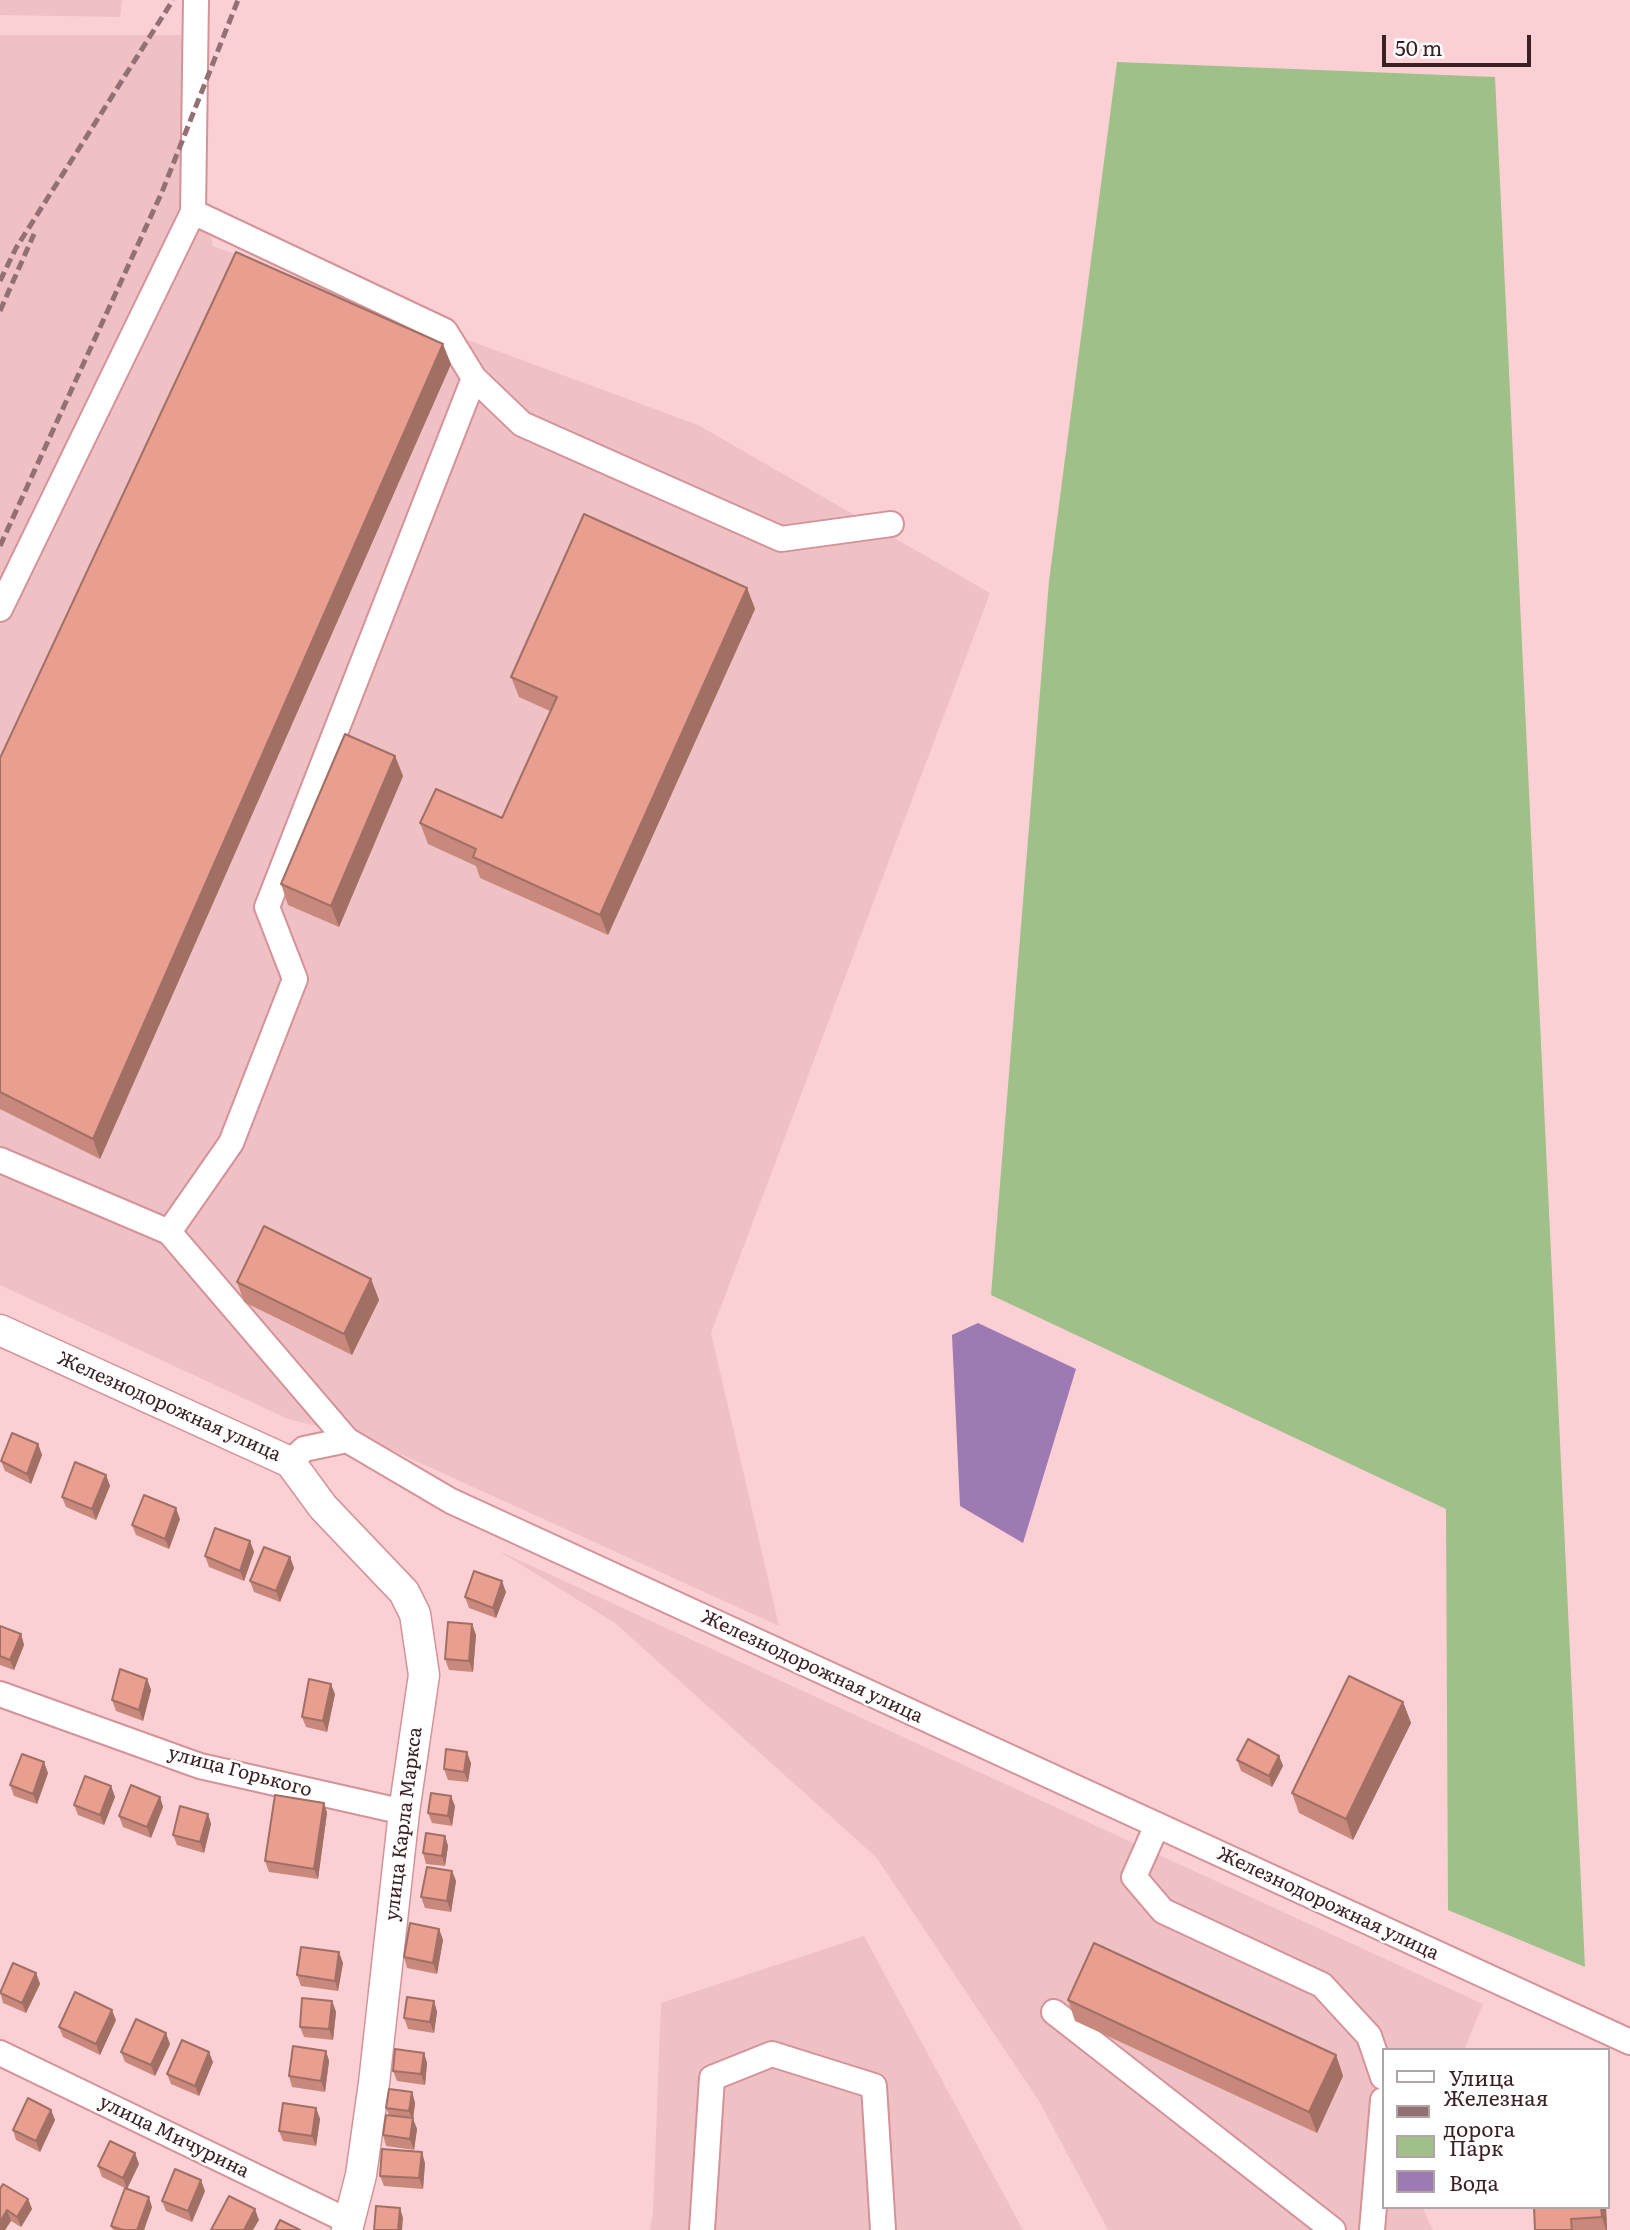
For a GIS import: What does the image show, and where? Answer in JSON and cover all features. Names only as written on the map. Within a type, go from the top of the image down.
[{"type":"main road","name":"Железнодорожная улица","points":[[0,1330],[290,1462]]},
{"type":"main road","name":"улица Карла Маркса","points":[[290,1462],[323,1507],[404,1592],[415,1614],[424,1675],[404,1812],[374,2083],[361,2175],[348,2226]]},
{"type":"street","points":[[0,609],[193,212],[197,0]]},
{"type":"street","points":[[193,212],[444,331],[474,378],[522,424],[781,539],[891,524]]},
{"type":"street","points":[[169,1233],[231,1143],[295,979],[267,906],[474,378]]},
{"type":"street","points":[[0,1160],[169,1233],[347,1440]]},
{"type":"street","name":"Железнодорожная улица","points":[[290,1462],[303,1449],[347,1440],[451,1501],[1630,2042]]},
{"type":"street","name":"улица Горького","points":[[0,1694],[200,1766],[404,1812]]},
{"type":"street","points":[[1157,1825],[1134,1877],[1163,1911],[1322,1985],[1368,2036],[1382,2074]]},
{"type":"street","points":[[1054,2012],[1333,2230]]},
{"type":"street","name":"улица Мичурина","points":[[0,2053],[348,2226]]},
{"type":"street","points":[[702,2230],[712,2078],[772,2054],[874,2086],[883,2230]]},
{"type":"street","points":[[1371,2230],[1382,2111]]},
{"type":"shaded area","points":[[0,0],[122,0],[120,17],[0,15]]},
{"type":"shaded area","points":[[0,35],[181,35],[213,246],[698,425],[990,593],[711,1333],[779,1626],[365,1438],[288,1419],[0,1285]]},
{"type":"shaded area","points":[[499,1551],[1483,2004],[1465,2048],[1382,2048],[1382,2209],[1423,2209],[1433,2230],[1108,2230],[1039,2101],[876,1857],[615,1623]]},
{"type":"shaded area","points":[[864,1936],[1023,2230],[650,2230],[653,2212],[661,2003]]},
{"type":"green space","points":[[1117,62],[1495,77],[1585,1967],[1448,1910],[1446,1509],[991,1295],[1049,581]]},
{"type":"water","points":[[978,1323],[1076,1369],[1023,1543],[960,1506],[952,1335]]},
{"type":"building","points":[[236,252],[443,344],[93,1139],[0,1092],[0,758]]},
{"type":"building","points":[[584,514],[747,588],[600,915],[473,857],[476,849],[420,823],[436,789],[502,818],[557,697],[511,677]]},
{"type":"building","points":[[345,734],[395,756],[331,906],[281,884]]},
{"type":"building","points":[[264,1226],[371,1279],[344,1334],[237,1282]]},
{"type":"building","points":[[12,1433],[38,1444],[27,1474],[1,1461]]},
{"type":"building","points":[[75,1462],[106,1475],[92,1509],[62,1497]]},
{"type":"building","points":[[144,1495],[176,1508],[165,1539],[132,1525]]},
{"type":"building","points":[[215,1528],[250,1541],[240,1571],[205,1556]]},
{"type":"building","points":[[264,1547],[290,1557],[276,1591],[250,1581]]},
{"type":"building","points":[[474,1571],[502,1581],[493,1608],[465,1597]]},
{"type":"building","points":[[448,1622],[472,1624],[469,1661],[445,1659]]},
{"type":"building","points":[[0,1626],[21,1634],[10,1660],[0,1656]]},
{"type":"building","points":[[120,1669],[147,1679],[139,1710],[112,1700]]},
{"type":"building","points":[[1349,1676],[1403,1702],[1346,1819],[1292,1793]]},
{"type":"building","points":[[309,1679],[331,1684],[323,1721],[302,1717]]},
{"type":"building","points":[[1248,1739],[1279,1756],[1269,1776],[1237,1760]]},
{"type":"building","points":[[446,1749],[467,1752],[464,1772],[444,1769]]},
{"type":"building","points":[[22,1754],[44,1762],[33,1794],[10,1785]]},
{"type":"building","points":[[85,1776],[111,1786],[100,1815],[74,1805]]},
{"type":"building","points":[[131,1785],[160,1797],[147,1827],[119,1816]]},
{"type":"building","points":[[431,1793],[451,1796],[448,1816],[428,1813]]},
{"type":"building","points":[[275,1795],[324,1803],[314,1869],[265,1861]]},
{"type":"building","points":[[180,1806],[208,1814],[200,1842],[173,1835]]},
{"type":"building","points":[[426,1833],[445,1836],[442,1856],[423,1853]]},
{"type":"building","points":[[427,1867],[452,1871],[447,1901],[421,1897]]},
{"type":"building","points":[[410,1923],[439,1929],[433,1963],[404,1957]]},
{"type":"building","points":[[1094,1943],[1336,2055],[1309,2112],[1068,2000]]},
{"type":"building","points":[[301,1947],[339,1952],[335,1981],[297,1975]]},
{"type":"building","points":[[13,1963],[36,1973],[22,2003],[0,1993]]},
{"type":"building","points":[[75,1992],[112,2010],[96,2044],[59,2027]]},
{"type":"building","points":[[407,1997],[434,2001],[430,2022],[404,2018]]},
{"type":"building","points":[[302,1998],[332,2001],[329,2029],[300,2027]]},
{"type":"building","points":[[136,2019],[166,2033],[151,2065],[121,2052]]},
{"type":"building","points":[[182,2040],[209,2052],[195,2086],[167,2074]]},
{"type":"building","points":[[293,2046],[326,2051],[321,2081],[289,2076]]},
{"type":"building","points":[[395,2049],[424,2053],[421,2074],[393,2071]]},
{"type":"building","points":[[389,2089],[412,2092],[409,2111],[386,2108]]},
{"type":"building","points":[[28,2098],[51,2110],[36,2141],[13,2130]]},
{"type":"building","points":[[283,2103],[316,2108],[312,2136],[279,2131]]},
{"type":"building","points":[[386,2115],[413,2118],[410,2139],[383,2135]]},
{"type":"building","points":[[110,2141],[135,2153],[123,2178],[98,2166]]},
{"type":"building","points":[[382,2149],[422,2152],[419,2178],[380,2176]]},
{"type":"building","points":[[175,2169],[201,2180],[188,2211],[162,2201]]},
{"type":"building","points":[[3,2184],[28,2199],[17,2217],[7,2210],[0,2222],[0,2189]]},
{"type":"building","points":[[125,2188],[149,2197],[137,2230],[123,2230],[111,2226]]},
{"type":"building","points":[[229,2196],[255,2209],[244,2230],[211,2230]]},
{"type":"building","points":[[376,2206],[400,2208],[398,2230],[374,2230]]},
{"type":"building","points":[[1534,2209],[1601,2209],[1602,2217],[1571,2219],[1572,2230],[1535,2230]]},
{"type":"building","points":[[280,2220],[300,2230],[275,2230]]},
{"type":"railway","points":[[0,281],[16,248],[173,0]]},
{"type":"railway","points":[[0,546],[162,192],[238,0]]},
{"type":"railway","points":[[0,311],[34,234]]}]
